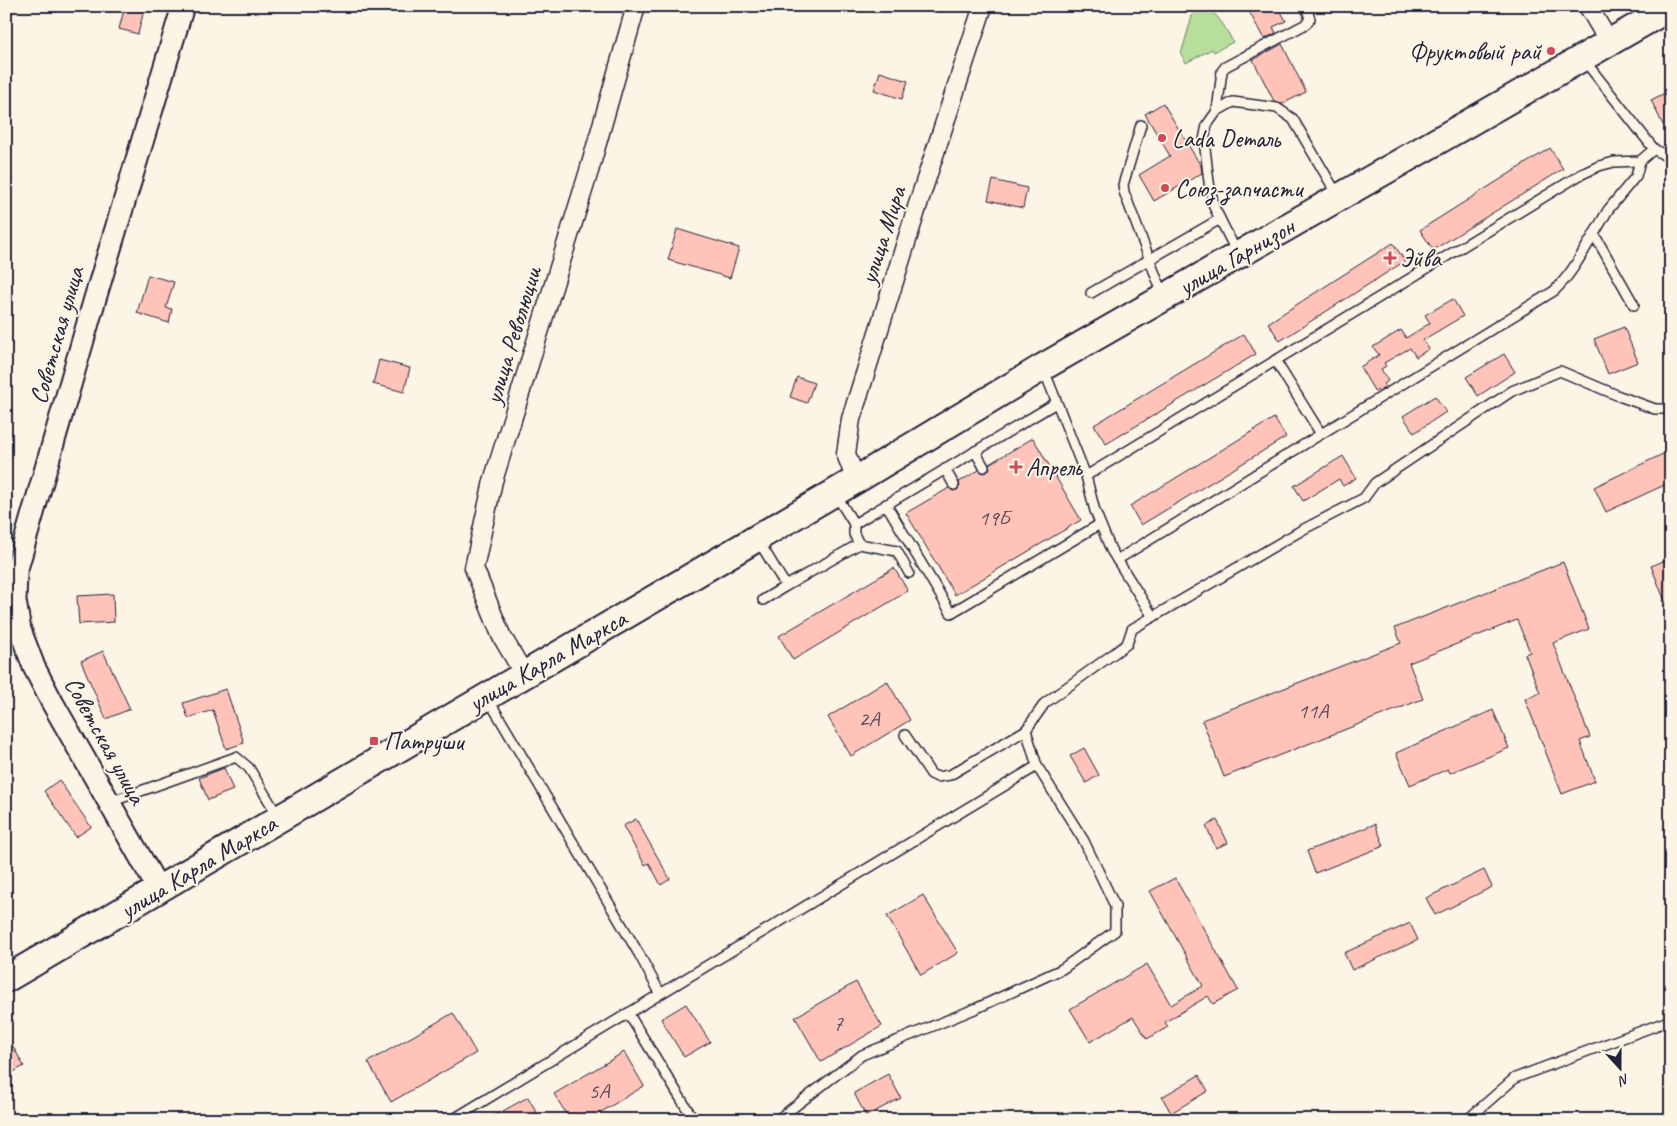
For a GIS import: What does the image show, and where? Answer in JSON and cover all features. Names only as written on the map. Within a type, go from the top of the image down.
[{"type":"main road","name":"улица Гарнизон","points":[[845,486],[1043,368],[1339,196],[1671,7]]},
{"type":"main road","name":"улица Карла Маркса","points":[[6,979],[845,486]]},
{"type":"street","name":"Советская улица","points":[[158,890],[34,667],[10,597],[94,302],[183,6]]},
{"type":"street","name":"улица Революции","points":[[524,674],[501,635],[474,568],[493,482],[590,171],[636,6]]},
{"type":"street","name":"улица Мира","points":[[845,486],[846,454],[851,420],[920,198],[983,6]]},
{"type":"street","points":[[1588,6],[1609,42]]},
{"type":"lane","points":[[1217,111],[1222,71],[1225,67],[1306,24],[1310,19],[1306,6]]},
{"type":"lane","points":[[1582,58],[1654,148],[1671,159]]},
{"type":"lane","points":[[1238,255],[1214,207],[1209,182],[1204,140],[1207,125],[1217,111],[1233,102],[1277,108],[1293,119],[1339,196]]},
{"type":"lane","points":[[1141,125],[1123,185],[1125,197],[1164,298]]},
{"type":"lane","points":[[1117,560],[1554,291],[1574,266],[1608,210],[1636,176],[1640,161],[1654,148]]},
{"type":"lane","points":[[1086,476],[1580,175],[1599,166],[1614,162],[1640,161]]},
{"type":"lane","points":[[1091,294],[1149,258],[1220,218]]},
{"type":"lane","points":[[1594,234],[1634,305]]},
{"type":"lane","points":[[1275,360],[1321,434]]},
{"type":"lane","points":[[1043,368],[1086,476],[1100,524],[1111,550],[1153,617]]},
{"type":"lane","points":[[905,735],[931,774],[944,777],[950,775],[1026,730],[1045,703],[1128,644],[1132,630],[1302,530],[1364,498],[1375,483],[1512,391],[1560,371],[1655,409],[1671,409]]},
{"type":"lane","points":[[854,524],[1056,402]]},
{"type":"lane","points":[[975,451],[984,467]]},
{"type":"lane","points":[[945,469],[954,485]]},
{"type":"lane","points":[[845,486],[854,524],[854,534],[859,544]]},
{"type":"lane","points":[[886,504],[951,613],[1100,524]]},
{"type":"lane","points":[[757,538],[786,586]]},
{"type":"lane","points":[[763,600],[859,544],[897,551],[909,573]]},
{"type":"lane","points":[[486,696],[660,993]]},
{"type":"lane","points":[[777,1120],[862,1055],[978,1008],[1062,970],[1115,931],[1115,906],[1084,841],[1037,766],[1026,730]]},
{"type":"lane","points":[[109,802],[236,757],[249,768],[280,818]]},
{"type":"lane","points":[[452,1120],[1037,766]]},
{"type":"lane","points":[[628,1012],[694,1120]]},
{"type":"lane","points":[[1467,1120],[1515,1078],[1671,1020]]},
{"type":"green space","points":[[1195,6],[1214,13],[1233,42],[1214,52],[1212,49],[1186,63],[1181,54]]},
{"type":"building","points":[[125,6],[145,6],[138,34],[119,29]]},
{"type":"building","points":[[1246,6],[1278,6],[1286,21],[1273,27],[1276,33],[1264,39]]},
{"type":"building","points":[[1282,44],[1306,92],[1282,104],[1274,101],[1253,60]]},
{"type":"building","points":[[880,72],[908,81],[902,99],[874,90]]},
{"type":"building","points":[[1671,90],[1671,121],[1663,125],[1651,100]]},
{"type":"building","points":[[1163,103],[1201,166],[1202,173],[1154,201],[1139,175],[1170,156],[1145,114]]},
{"type":"building","points":[[1550,148],[1563,169],[1433,250],[1420,230]]},
{"type":"building","points":[[993,180],[1027,188],[1023,208],[988,200]]},
{"type":"building","points":[[677,229],[739,248],[730,278],[668,260]]},
{"type":"building","points":[[1393,243],[1405,261],[1280,341],[1268,323]]},
{"type":"building","points":[[148,275],[174,282],[166,308],[172,309],[169,323],[137,313]]},
{"type":"building","points":[[1453,299],[1463,316],[1423,340],[1429,349],[1416,357],[1410,348],[1384,363],[1386,366],[1381,369],[1388,381],[1384,384],[1386,386],[1375,392],[1360,367],[1379,355],[1373,347],[1401,330],[1406,338],[1430,323],[1425,315]]},
{"type":"building","points":[[1624,327],[1638,362],[1608,374],[1594,339]]},
{"type":"building","points":[[1244,334],[1256,354],[1106,444],[1094,425]]},
{"type":"building","points":[[1504,354],[1515,372],[1478,396],[1466,377]]},
{"type":"building","points":[[379,360],[410,368],[404,392],[373,384]]},
{"type":"building","points":[[797,377],[814,383],[807,403],[790,397]]},
{"type":"building","points":[[1435,396],[1446,412],[1414,433],[1403,416]]},
{"type":"building","points":[[1274,418],[1286,437],[1141,525],[1130,506]]},
{"type":"building","points":[[1033,438],[1081,520],[955,595],[906,513],[949,488],[953,491],[957,490],[960,486],[959,482],[979,470],[983,473],[987,472],[990,468],[989,464]]},
{"type":"building","points":[[1665,453],[1671,466],[1671,482],[1606,512],[1594,487]]},
{"type":"building","points":[[1343,456],[1356,478],[1343,486],[1339,479],[1303,501],[1294,486]]},
{"type":"building","points":[[1671,558],[1671,613],[1670,614],[1651,566]]},
{"type":"building","points":[[1563,562],[1589,629],[1553,643],[1590,737],[1580,741],[1595,781],[1562,794],[1525,699],[1540,693],[1525,654],[1530,652],[1517,620],[1409,663],[1423,699],[1224,777],[1202,720],[1401,643],[1395,628]]},
{"type":"building","points":[[894,568],[908,591],[793,660],[779,636]]},
{"type":"building","points":[[113,594],[114,622],[79,624],[77,596]]},
{"type":"building","points":[[103,651],[130,709],[106,719],[81,661]]},
{"type":"building","points":[[887,681],[910,720],[851,756],[828,717]]},
{"type":"building","points":[[226,689],[244,743],[226,749],[213,710],[188,718],[183,703]]},
{"type":"building","points":[[1493,710],[1509,748],[1450,773],[1448,769],[1410,785],[1396,753]]},
{"type":"building","points":[[1084,748],[1099,775],[1086,783],[1070,756]]},
{"type":"building","points":[[224,768],[233,790],[208,800],[199,778]]},
{"type":"building","points":[[59,780],[91,827],[76,837],[44,791]]},
{"type":"building","points":[[636,819],[670,879],[661,885],[649,863],[645,865],[623,826]]},
{"type":"building","points":[[1217,820],[1228,843],[1216,848],[1206,826]]},
{"type":"building","points":[[1375,824],[1384,846],[1315,873],[1307,851]]},
{"type":"building","points":[[1484,870],[1492,887],[1435,915],[1426,898]]},
{"type":"building","points":[[1175,878],[1238,990],[1213,1004],[1208,996],[1165,1022],[1168,1027],[1147,1039],[1133,1017],[1090,1042],[1070,1009],[1147,964],[1171,1005],[1203,986],[1150,891]]},
{"type":"building","points":[[923,895],[958,953],[921,975],[887,916]]},
{"type":"building","points":[[1410,923],[1418,940],[1352,970],[1344,953]]},
{"type":"building","points":[[856,982],[882,1026],[821,1062],[795,1017]]},
{"type":"building","points":[[686,1004],[710,1042],[684,1057],[661,1019]]},
{"type":"building","points":[[453,1013],[476,1053],[391,1102],[368,1062]]},
{"type":"building","points":[[6,1034],[24,1066],[6,1076]]},
{"type":"building","points":[[624,1052],[644,1086],[588,1120],[570,1120],[554,1094]]},
{"type":"building","points":[[888,1074],[901,1098],[866,1116],[854,1093]]},
{"type":"building","points":[[1199,1075],[1208,1091],[1171,1113],[1162,1097]]},
{"type":"building","points":[[528,1097],[541,1120],[487,1120]]},
{"type":"place","name":"Фруктовый рай","points":[[1551,51]]},
{"type":"place","name":"Lada Dеталь","points":[[1162,138]]},
{"type":"place","name":"Союз-запчасти","points":[[1165,188]]},
{"type":"place","name":"Эйва","points":[[1390,258]]},
{"type":"place","name":"Апрель","points":[[1016,467]]},
{"type":"place","name":"Патруши","points":[[374,741]]}]
